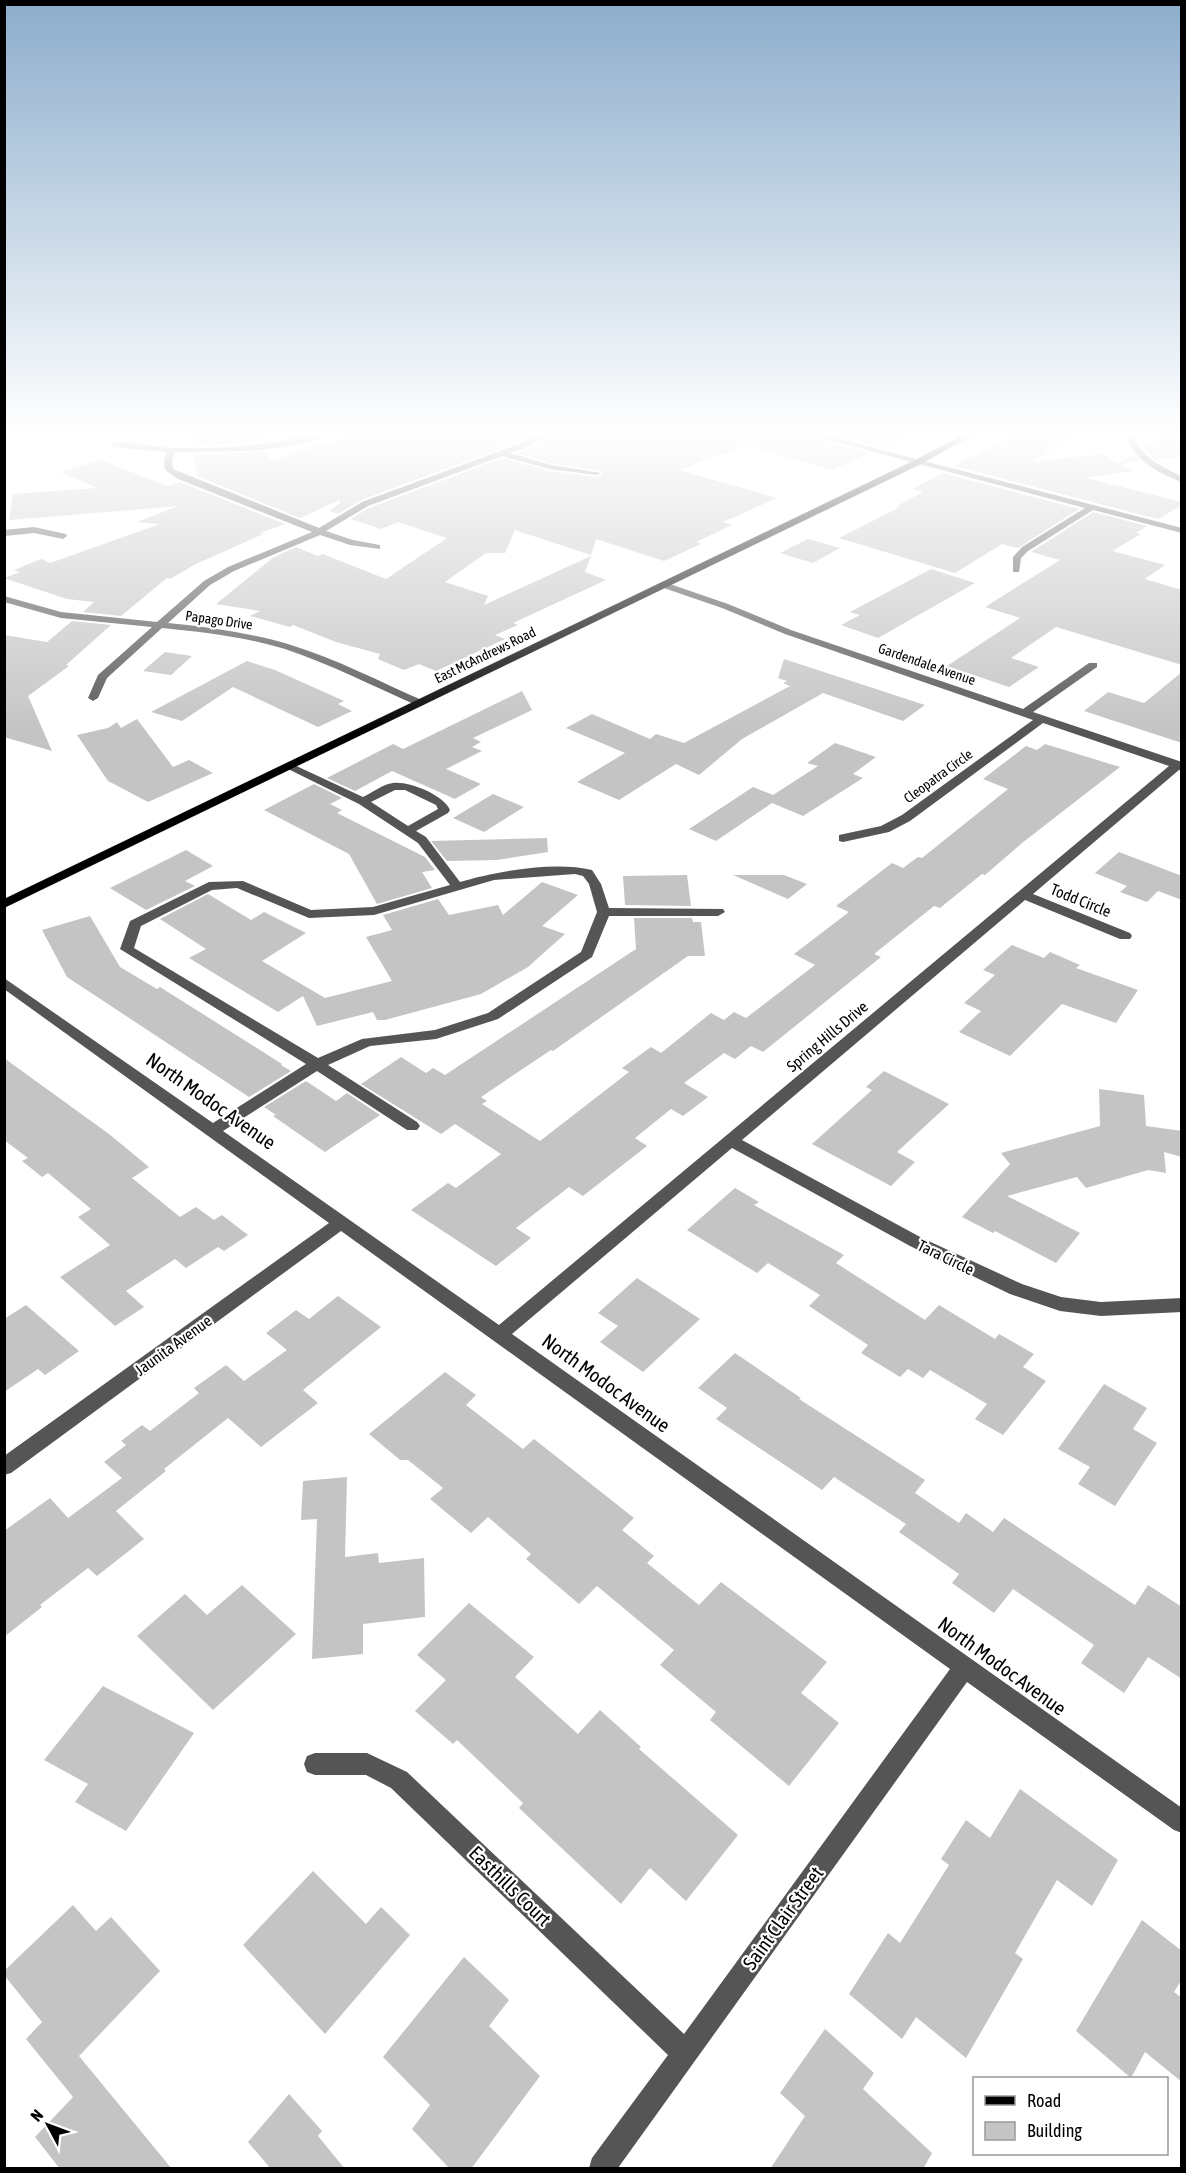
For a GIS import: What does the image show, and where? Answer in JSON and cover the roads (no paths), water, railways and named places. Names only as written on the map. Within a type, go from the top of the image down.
[{"type":"main road","name":"East McAndrews Road","points":[[4,904],[775,531]]},
{"type":"street","points":[[4,533],[20,531]]},
{"type":"street","points":[[41,531],[63,536]]},
{"type":"street","points":[[1016,570],[1017,557],[1025,549],[1053,531]]},
{"type":"street","points":[[93,698],[102,678],[207,583],[223,573],[319,532],[357,545],[377,547]]},
{"type":"street","name":"Gardendale Avenue","points":[[664,585],[725,606],[788,632],[1180,766]]},
{"type":"street","points":[[4,608],[10,602]]},
{"type":"street","name":"Papago Drive","points":[[10,602],[33,610],[76,618],[159,625],[243,636],[305,654],[420,703]]},
{"type":"street","points":[[1025,713],[1093,665]]},
{"type":"street","name":"Cleopatra Circle","points":[[843,838],[885,829],[906,818],[1041,719]]},
{"type":"street","points":[[290,766],[363,802],[422,840],[458,887]]},
{"type":"street","name":"Spring Hills Drive","points":[[499,1335],[1180,766]]},
{"type":"street","points":[[363,802],[393,786],[406,787],[441,803],[444,810],[407,831]]},
{"type":"street","points":[[213,1130],[317,1064],[367,1042],[436,1034],[493,1016],[587,954],[604,912],[595,884],[588,873],[575,870],[493,876],[374,910],[309,914],[239,884],[209,886],[135,924],[127,949],[317,1064],[412,1126]]},
{"type":"street","name":"Todd Circle","points":[[1024,895],[1125,936]]},
{"type":"street","points":[[604,912],[718,912]]},
{"type":"street","name":"North Modoc Avenue","points":[[4,982],[1182,1822]]},
{"type":"street","name":"Tara Circle","points":[[730,1140],[916,1242],[1016,1289],[1060,1304],[1101,1309],[1182,1305]]},
{"type":"street","name":"Jaunita Avenue","points":[[4,1467],[342,1222]]},
{"type":"street","name":"Saint Clair Street","points":[[602,2169],[964,1667]]},
{"type":"street","name":"Easthills Court","points":[[315,1764],[367,1764],[399,1780],[685,2054]]}]
